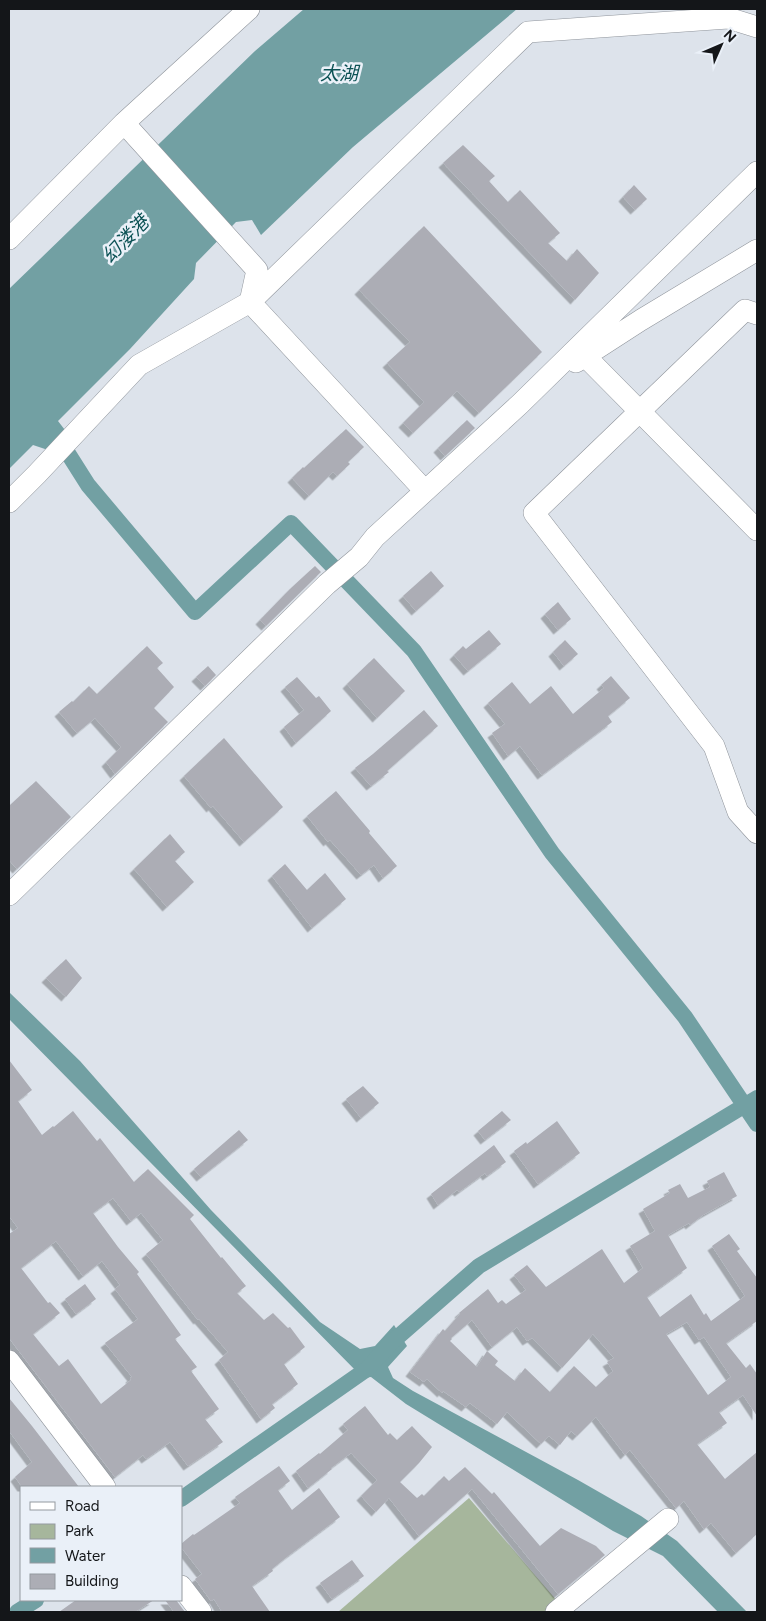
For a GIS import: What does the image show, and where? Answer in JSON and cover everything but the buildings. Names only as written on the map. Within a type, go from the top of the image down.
[{"type":"street","points":[[9,239],[124,123],[248,9]]},
{"type":"street","points":[[9,502],[139,365],[250,302],[528,32],[728,18],[757,27]]},
{"type":"street","points":[[124,123],[257,270],[250,302]]},
{"type":"street","points":[[9,895],[327,584],[359,557],[375,537],[520,404],[757,172]]},
{"type":"street","points":[[520,404],[562,371],[640,320],[757,250]]},
{"type":"street","points":[[250,302],[425,491]]},
{"type":"street","points":[[757,314],[744,310],[534,513],[714,746],[738,812],[757,833]]},
{"type":"street","points":[[585,356],[757,530]]},
{"type":"street","points":[[9,1361],[105,1486]]},
{"type":"street","points":[[556,1612],[668,1519]]},
{"type":"street","points":[[182,1587],[201,1612]]},
{"type":"green space","points":[[469,1498],[558,1602],[545,1612],[338,1612]]},
{"type":"water","points":[[304,9],[517,9],[353,147],[261,235],[252,220],[236,222],[196,263],[194,279],[130,349],[58,421],[68,434],[51,451],[33,445],[9,469],[9,289],[255,51]]},
{"type":"water","points":[[9,992],[80,1061],[211,1210],[320,1322],[360,1349],[375,1346],[394,1325],[407,1346],[388,1367],[393,1378],[413,1391],[641,1516],[677,1541],[747,1612],[718,1612],[663,1556],[613,1531],[406,1404],[371,1377],[363,1378],[9,1019]]},
{"type":"waterway","points":[[57,436],[88,485],[195,612],[291,523],[414,651],[552,853],[685,1017],[757,1124]]},
{"type":"waterway","points":[[182,1498],[367,1369],[391,1343],[479,1266],[757,1098]]},
{"type":"waterway","points":[[17,1612],[34,1601]]},
{"type":"water label","name":"太湖","points":[[339,73]]},
{"type":"water label","name":"幻溇港","points":[[125,239]]}]
